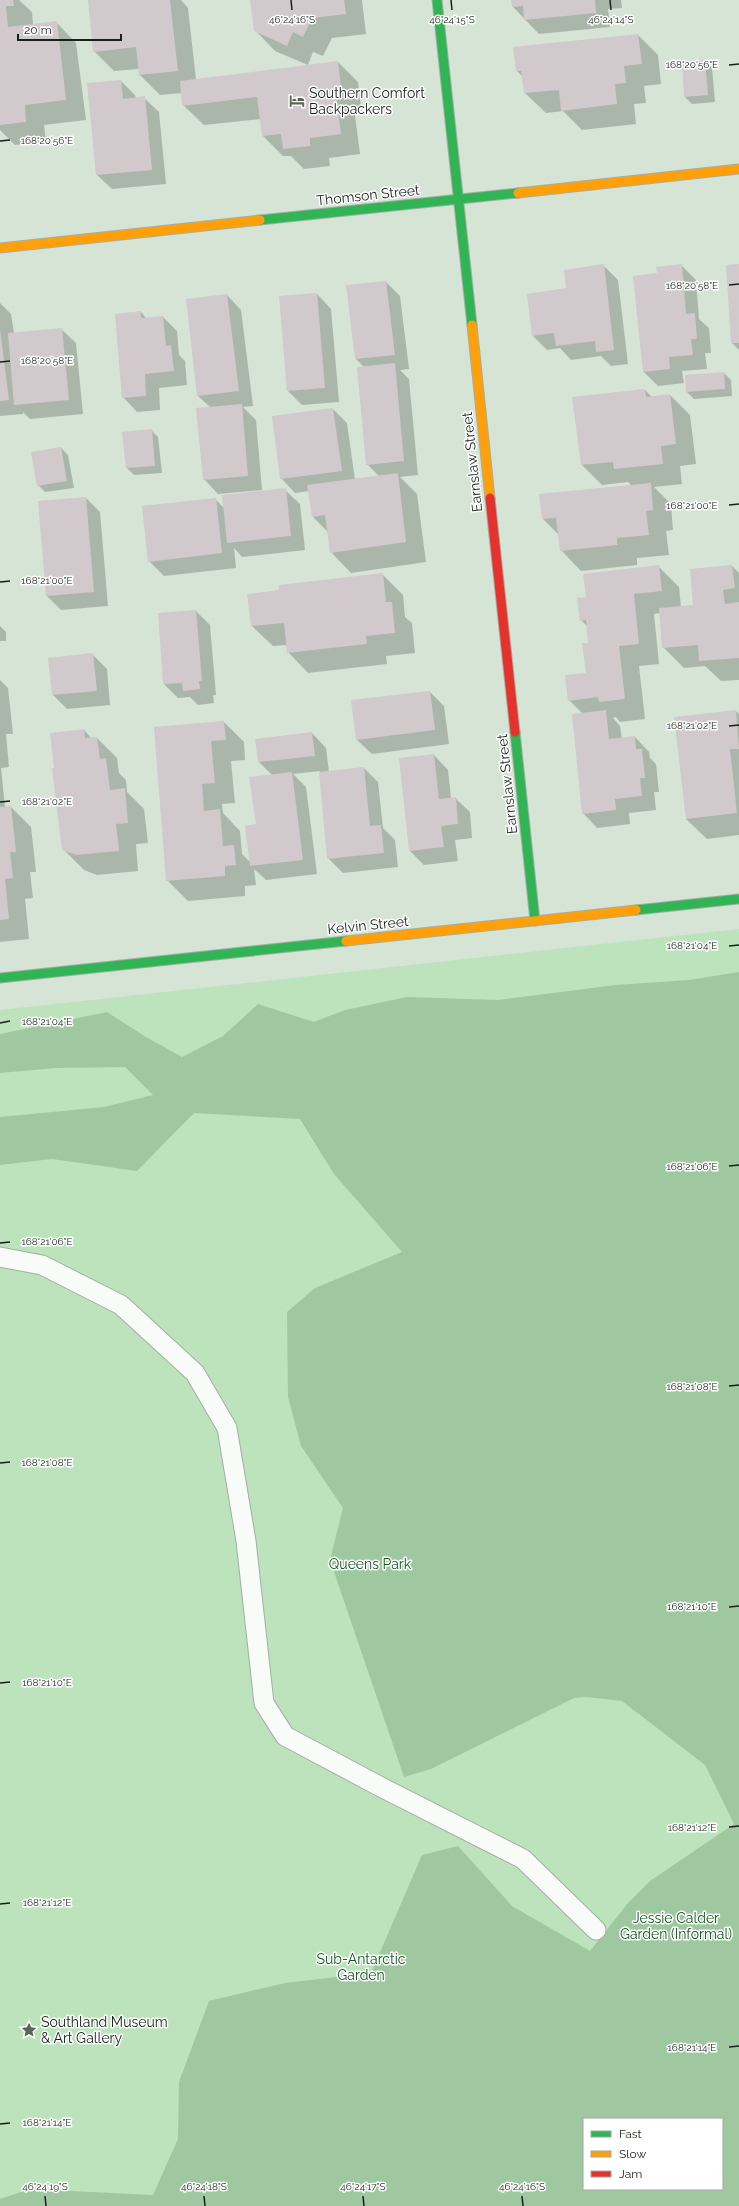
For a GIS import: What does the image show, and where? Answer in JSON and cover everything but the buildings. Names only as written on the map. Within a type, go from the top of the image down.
[{"type":"street","name":"Earnslaw Street","points":[[437,0],[535,921]]},
{"type":"street","name":"Thomson Street","points":[[0,248],[739,169]]},
{"type":"street","name":"Kelvin Street","points":[[0,978],[739,899]]},
{"type":"lane","points":[[0,1257],[42,1265],[121,1305],[195,1374],[199,1380],[227,1428],[246,1541],[264,1703],[285,1736],[379,1786],[522,1858],[596,1930]]},
{"type":"green space","name":"Queens Park","points":[[739,929],[739,2206],[0,2206],[0,1010]]},
{"type":"green space","name":"Jessie Calder Garden (Informal)","points":[[739,972],[739,2206],[0,2206],[0,2199],[30,2189],[153,2195],[178,2139],[179,2082],[209,2001],[285,1983],[371,1973],[422,1855],[458,1846],[512,1906],[590,1951],[628,1903],[650,1881],[734,1824],[705,1765],[622,1701],[586,1697],[574,1698],[431,1769],[404,1777],[330,1560],[343,1508],[301,1446],[288,1397],[287,1312],[315,1288],[402,1252],[334,1174],[300,1119],[194,1113],[137,1171],[52,1159],[0,1165],[0,1117],[104,1107],[153,1095],[125,1067],[56,1068],[0,1073],[0,1034],[107,1012],[146,1037],[182,1057],[223,1036],[258,1004],[314,1022],[345,1010],[407,997],[498,1000],[616,985],[689,980]]},
{"type":"traffic: fast","points":[[437,0],[472,325]]},
{"type":"traffic: fast","points":[[260,220],[518,193]]},
{"type":"traffic: fast","points":[[515,732],[535,921]]},
{"type":"traffic: fast","points":[[636,910],[739,899]]},
{"type":"traffic: fast","points":[[0,978],[346,941]]},
{"type":"traffic: slow","points":[[518,193],[739,169]]},
{"type":"traffic: slow","points":[[0,248],[260,220]]},
{"type":"traffic: slow","points":[[472,325],[490,498]]},
{"type":"traffic: slow","points":[[346,941],[636,910]]},
{"type":"traffic: jam","points":[[490,498],[515,732]]},
{"type":"place","name":"Southern Comfort Backpackers","points":[[297,101]]},
{"type":"place","name":"Southland Museum & Art Gallery","points":[[29,2030]]},
{"type":"park label","name":"Sub-Antarctic Garden","points":[[361,1968]]}]
